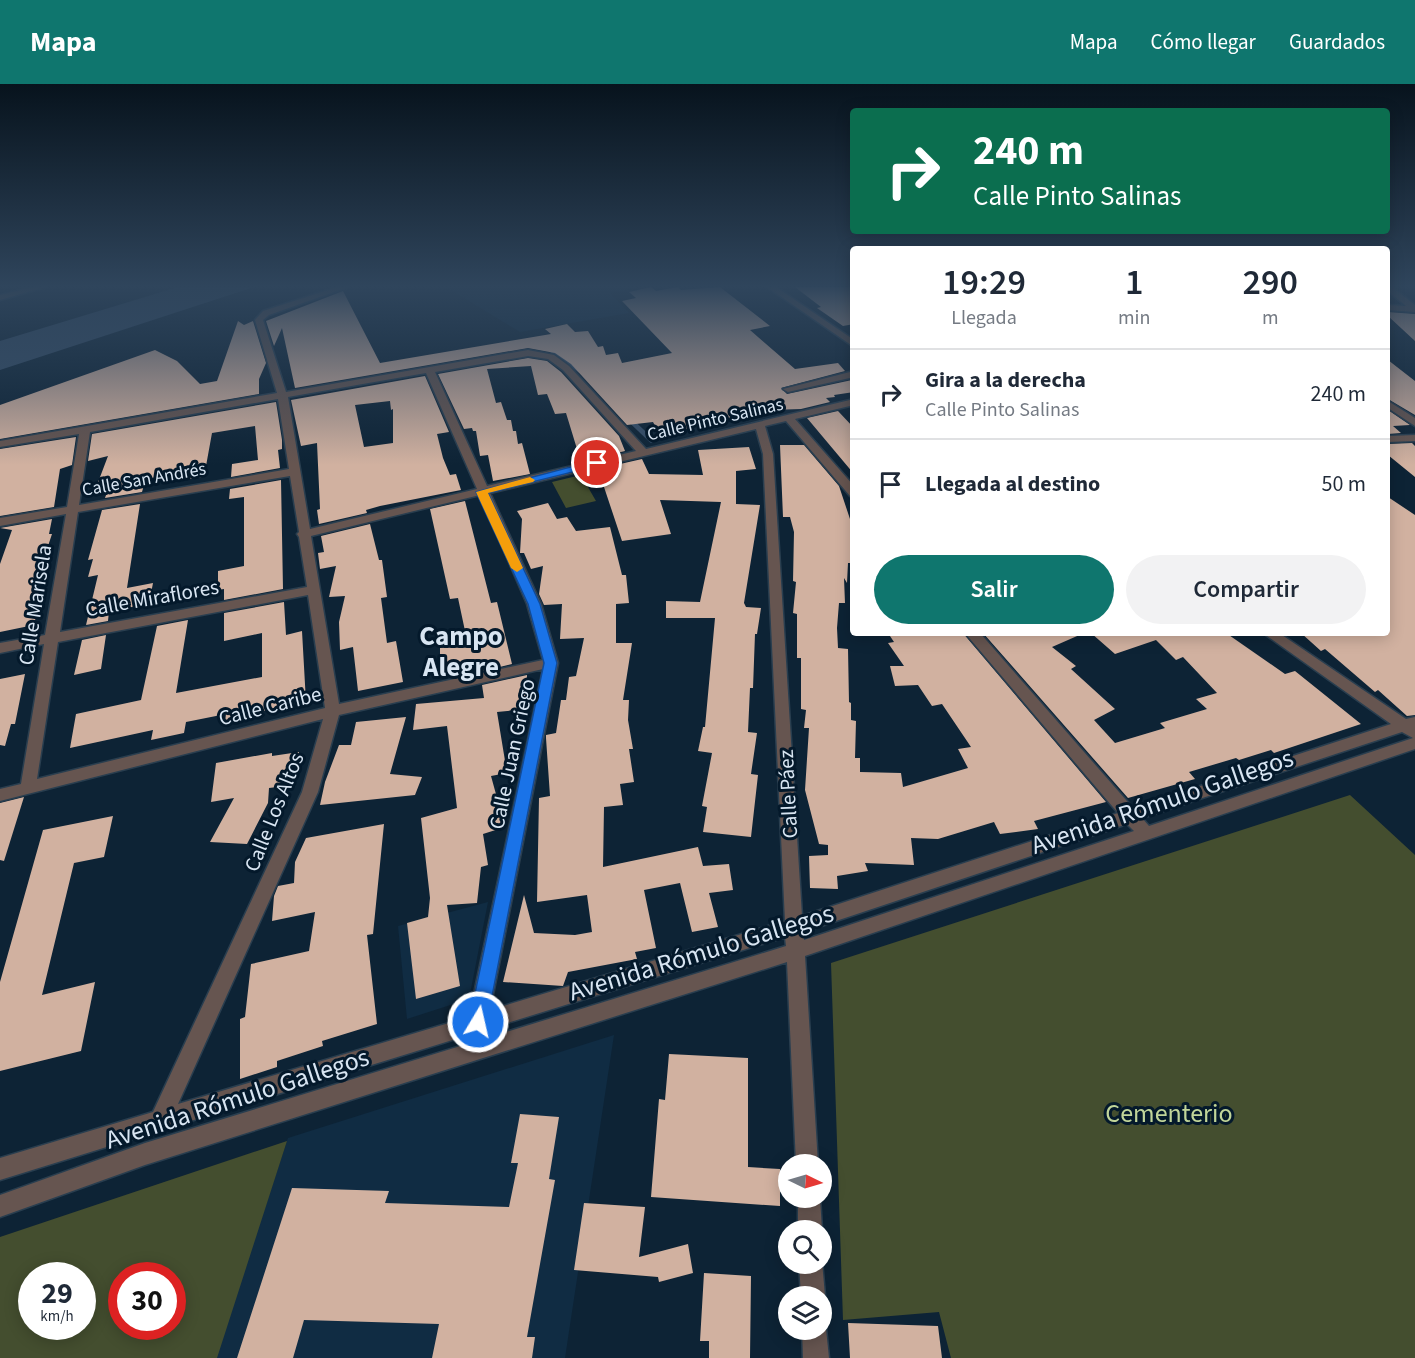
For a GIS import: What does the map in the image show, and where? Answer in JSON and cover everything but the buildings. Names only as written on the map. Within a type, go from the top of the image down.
[{"type":"street","name":"Calle Los Altos","points":[[160,1120],[310,792],[333,711],[282,395],[267,346]]},
{"type":"street","points":[[0,444],[528,353],[551,357],[566,368],[643,452]]},
{"type":"street","name":"Calle Juan Griego","points":[[430,371],[482,492],[534,604],[551,663],[478,1022]]},
{"type":"street","points":[[788,389],[850,375]]},
{"type":"street","name":"Calle Pinto Salinas","points":[[303,534],[850,403]]},
{"type":"street","points":[[1390,405],[1415,423]]},
{"type":"street","points":[[789,419],[850,489]]},
{"type":"street","name":"Calle Páez","points":[[760,426],[768,454],[796,926],[807,1154]]},
{"type":"street","name":"Calle Marisela","points":[[28,789],[71,510],[86,428]]},
{"type":"street","points":[[1390,439],[1415,438]]},
{"type":"street","name":"Calle San Andrés","points":[[0,522],[294,472]]},
{"type":"street","name":"Calle Miraflores","points":[[0,648],[312,590]]},
{"type":"street","points":[[975,636],[1146,834]]},
{"type":"street","points":[[1275,636],[1411,726]]},
{"type":"street","name":"Calle Caribe","points":[[0,795],[333,711],[551,663]]},
{"type":"street","name":"Avenida Rómulo Gallegos","points":[[0,1169],[796,926],[1411,726]]},
{"type":"street","name":"Avenida Rómulo Gallegos","points":[[0,1206],[145,1154],[797,950],[1415,743]]},
{"type":"street","points":[[815,1340],[816,1358]]},
{"type":"shaded area","points":[[0,346],[72,346],[0,370]]},
{"type":"shaded area","points":[[488,902],[469,999],[407,1019],[398,926]]},
{"type":"shaded area","points":[[614,1035],[565,1358],[215,1358],[288,1138]]},
{"type":"green space","points":[[581,475],[596,501],[566,508],[552,482]]},
{"type":"green space","name":"Cementerio","points":[[1350,795],[1415,855],[1415,1358],[951,1358],[939,1312],[843,1320],[831,963]]},
{"type":"green space","points":[[287,1141],[217,1358],[0,1358],[0,1237]]},
{"type":"waterway","points":[[549,349],[580,371]]},
{"type":"waterway","points":[[629,419],[651,440]]},
{"type":"slow traffic","points":[[517,568],[482,492],[530,480]]},
{"type":"district","name":"Campo Alegre","points":[[461,652]]},
{"type":"route","points":[[478,1022],[488,964],[550,677],[551,663],[534,604],[482,492],[597,463]]}]
